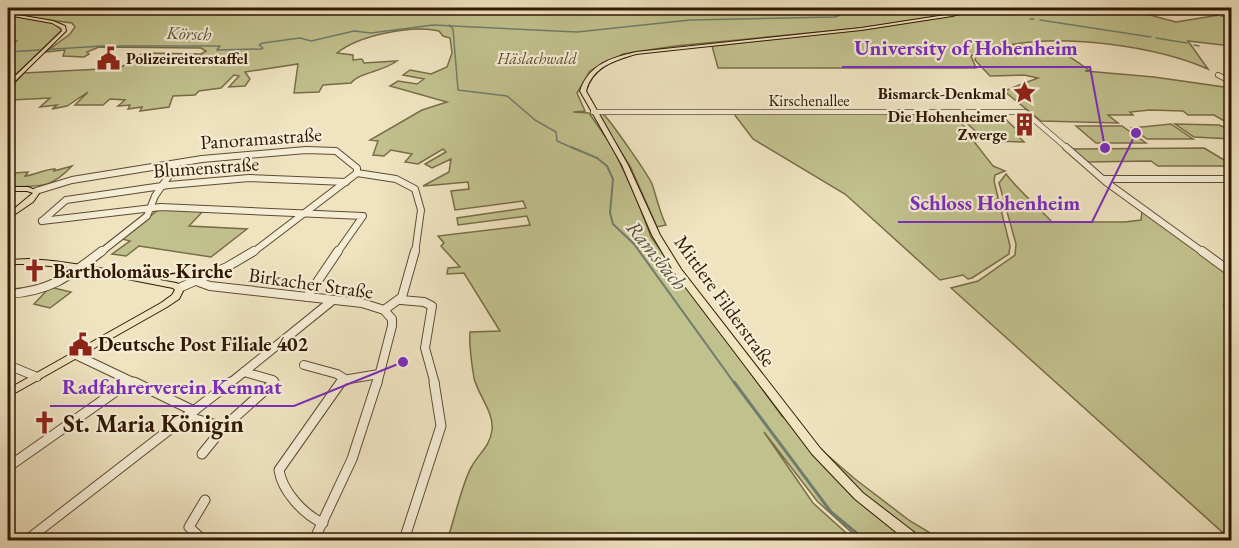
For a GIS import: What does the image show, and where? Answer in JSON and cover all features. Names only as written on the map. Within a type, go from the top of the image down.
[{"type":"main road","points":[[8,84],[61,36],[64,28],[54,22],[15,16],[18,12],[30,8]]},
{"type":"main road","name":"Mittlere Filderstraße","points":[[915,540],[859,496],[816,451],[693,292],[664,250],[625,165],[583,91],[586,80],[602,66],[626,56],[661,49],[861,29],[952,15],[976,8]]},
{"type":"main road","points":[[8,189],[36,191],[30,200],[8,217]]},
{"type":"main road","points":[[8,262],[35,262],[79,267],[179,288],[178,294],[168,302],[8,393]]},
{"type":"street","points":[[1192,8],[1232,16]]},
{"type":"street","points":[[1218,75],[1232,82]]},
{"type":"street","name":"Kirschenallee","points":[[593,112],[1025,112],[1104,178]]},
{"type":"street","name":"Panoramastraße","points":[[36,191],[72,180],[236,155],[326,149],[338,153],[357,168],[357,174]]},
{"type":"street","points":[[8,294],[40,290],[79,267],[147,216],[161,186],[177,164]]},
{"type":"street","points":[[179,288],[199,282],[237,262],[357,174],[405,182],[416,190],[422,202],[421,220],[401,300]]},
{"type":"street","name":"Blumenstraße","points":[[148,210],[42,221],[66,200],[161,186],[249,178],[346,182]]},
{"type":"street","points":[[1104,178],[1232,179]]},
{"type":"street","points":[[1104,178],[1232,273]]},
{"type":"street","points":[[148,210],[198,207],[364,217],[307,297]]},
{"type":"street","name":"Birkacher Straße","points":[[199,282],[205,285],[369,304],[384,310]]},
{"type":"street","points":[[27,540],[191,414],[333,300]]},
{"type":"street","points":[[314,540],[360,439],[380,379],[379,374],[392,325],[391,318],[384,310],[401,300],[424,302],[432,306],[425,348],[441,414],[437,445],[404,540]]},
{"type":"street","points":[[76,355],[191,414],[224,427]]},
{"type":"street","points":[[8,365],[37,377]]},
{"type":"street","points":[[304,365],[337,374],[345,379],[379,374]]},
{"type":"street","points":[[202,454],[224,427],[275,384],[273,380],[244,372]]},
{"type":"street","points":[[323,523],[309,517],[279,478],[278,472],[345,379]]},
{"type":"street","points":[[8,467],[130,382]]},
{"type":"street","points":[[203,540],[189,527],[205,500]]},
{"type":"green space","points":[[8,8],[28,8],[13,16],[53,23],[62,30],[8,82],[15,72],[8,68]]},
{"type":"green space","name":"Häslachwald","points":[[32,8],[970,8],[934,17],[861,28],[675,46],[623,54],[590,71],[577,93],[585,111],[573,112],[589,113],[612,146],[636,197],[651,237],[782,416],[855,479],[910,521],[942,540],[860,540],[817,501],[764,432],[813,503],[854,540],[447,540],[469,472],[487,445],[492,430],[491,417],[474,378],[470,332],[500,331],[464,273],[447,274],[448,268],[460,267],[441,246],[444,243],[438,236],[530,225],[527,216],[458,225],[457,218],[526,208],[523,201],[455,210],[451,191],[469,189],[468,182],[423,186],[449,172],[451,159],[432,168],[425,164],[446,152],[443,149],[418,164],[405,162],[412,154],[391,150],[384,156],[373,155],[378,141],[370,140],[422,110],[447,102],[390,86],[398,81],[417,84],[424,79],[403,75],[410,70],[431,74],[447,67],[452,53],[450,38],[443,36],[439,31],[415,29],[386,33],[358,41],[337,53],[353,55],[353,60],[362,59],[364,63],[397,61],[385,68],[360,76],[351,83],[323,85],[319,92],[294,93],[298,64],[245,72],[250,79],[245,86],[229,87],[239,76],[234,75],[221,88],[199,91],[195,95],[173,96],[169,107],[140,111],[142,107],[128,109],[130,105],[118,106],[125,100],[110,99],[103,105],[75,105],[88,92],[67,106],[52,109],[57,105],[40,107],[50,98],[10,100],[8,103],[8,90],[24,73],[120,68],[143,53],[201,54],[206,51],[201,48],[99,47],[87,52],[89,54],[84,57],[63,56],[65,50],[46,52],[70,34],[75,27],[72,23],[17,16]]},
{"type":"green space","points":[[979,8],[1123,8],[1176,22],[1219,15],[1231,17],[1231,46],[1188,41],[1208,69],[1163,54],[1110,44],[1057,41],[1009,45],[1035,45],[1052,48],[1089,70],[1085,71],[1154,77],[1231,88],[1231,122],[1226,122],[1214,115],[1188,115],[1183,111],[1150,110],[1130,112],[1133,115],[1108,115],[1118,123],[1041,121],[1004,91],[1038,78],[1024,75],[990,76],[975,60],[976,56],[1007,44],[985,48],[971,56],[976,68],[718,68],[712,46],[868,29],[957,15]]},
{"type":"green space","points":[[956,113],[999,113],[1019,132],[1015,133],[1024,142],[986,141]]},
{"type":"green space","points":[[603,114],[620,135],[652,184],[666,225],[657,227],[631,168],[598,115]]},
{"type":"green space","points":[[734,114],[951,114],[966,128],[967,135],[978,138],[975,143],[993,166],[1005,171],[995,175],[994,181],[1010,246],[1009,254],[972,278],[968,279],[963,275],[940,280],[845,194],[753,139]]},
{"type":"green space","points":[[1171,124],[1193,139],[1147,139],[1132,128]]},
{"type":"green space","points":[[1175,124],[1219,125],[1231,130],[1231,139],[1194,137]]},
{"type":"green space","points":[[1076,126],[1122,126],[1146,143],[1096,143]]},
{"type":"green space","points":[[1204,148],[1231,166],[1158,166],[1151,161],[1087,162],[1073,149]]},
{"type":"green space","points":[[72,166],[50,183],[8,187],[8,179],[13,173],[28,172],[25,176]]},
{"type":"green space","points":[[1006,174],[1052,222],[1125,222],[1141,220],[1142,211],[1231,275],[1231,290],[1227,291],[1231,297],[1231,306],[1224,306],[1232,313],[1231,540],[951,288],[978,281],[1015,255],[1016,244],[999,183]]},
{"type":"green space","points":[[158,210],[204,210],[189,226],[247,229],[211,257],[139,246],[126,256],[112,254],[130,241],[122,239]]},
{"type":"green space","points":[[50,287],[71,292],[50,308],[34,304]]},
{"type":"waterway","name":"Körsch","points":[[450,26],[577,32],[690,20],[835,17],[852,10],[889,8]]},
{"type":"waterway","points":[[1040,20],[1151,37]]},
{"type":"waterway","name":"Körsch","points":[[8,52],[102,46],[220,46],[217,50],[261,49],[263,48],[259,45],[263,43],[300,38],[311,41],[354,31],[371,33],[433,25],[450,26]]},
{"type":"waterway","name":"Ramsbach","points":[[450,26],[453,29],[458,90],[507,96],[535,120],[556,132],[557,141],[575,149]]},
{"type":"waterway","name":"Körsch","points":[[8,28],[8,33]]},
{"type":"waterway","name":"Körsch","points":[[8,38],[17,41],[8,46]]},
{"type":"waterway","points":[[1156,38],[1187,43]]},
{"type":"waterway","points":[[1194,45],[1199,46]]},
{"type":"waterway","name":"Ramsbach","points":[[571,147],[597,158],[607,166],[613,179],[610,213],[613,224],[634,244],[735,384]]},
{"type":"waterway","name":"Ramsbach","points":[[734,382],[831,512],[865,540]]},
{"type":"place","name":"Polizeireiterstaffel","points":[[108,58]]},
{"type":"place","name":"Bismarck-Denkmal","points":[[1024,93]]},
{"type":"place","name":"Die Hohenheimer Zwerge","points":[[1025,125]]},
{"type":"place","name":"Schloss Hohenheim","points":[[1136,133]]},
{"type":"place","name":"University of Hohenheim","points":[[1105,148]]},
{"type":"place","name":"Bartholomäus-Kirche","points":[[35,271]]},
{"type":"place","name":"Deutsche Post Filiale 402","points":[[80,344]]},
{"type":"place","name":"Radfahrerverein Kemnat","points":[[403,362]]},
{"type":"place","name":"St. Maria Königin","points":[[45,423]]}]
